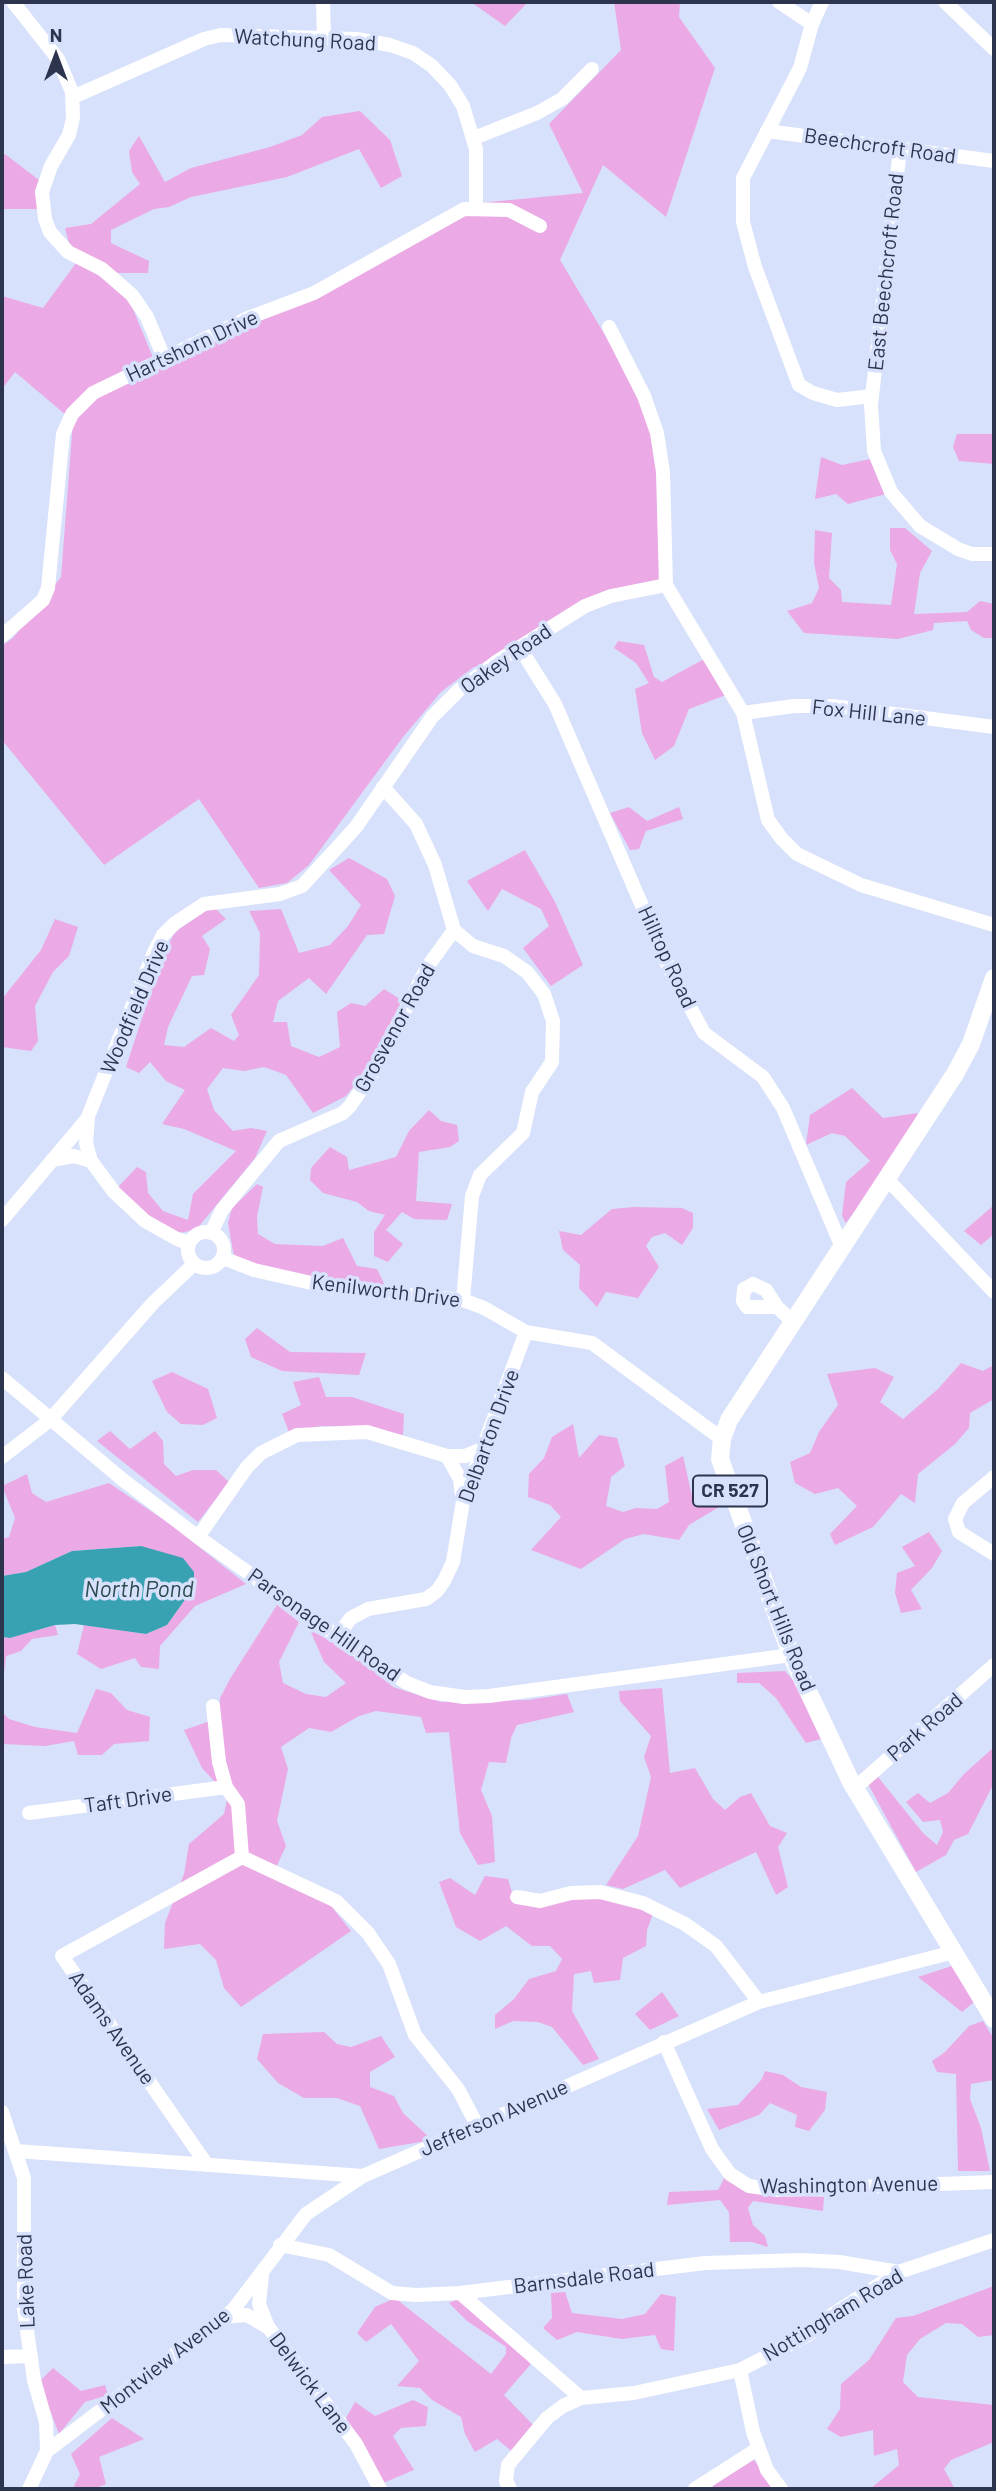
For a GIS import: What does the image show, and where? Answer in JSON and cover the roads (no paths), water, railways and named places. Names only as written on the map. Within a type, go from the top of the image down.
[{"type":"main road","name":"Old Short Hills Road","points":[[994,978],[971,1044],[888,1180],[841,1245],[729,1420],[722,1439],[720,1459],[791,1655],[855,1788],[994,2019]]},
{"type":"street","points":[[13,2],[58,59],[67,75],[73,97],[69,135],[45,178],[42,199],[45,219],[58,243],[68,252],[102,269],[132,295],[147,317],[165,360]]},
{"type":"street","points":[[323,2],[324,37]]},
{"type":"street","points":[[779,2],[812,24]]},
{"type":"street","points":[[822,2],[812,24],[800,68],[743,178],[743,222],[755,267],[796,379],[806,389],[829,398],[854,400],[872,396]]},
{"type":"street","points":[[945,2],[994,49]]},
{"type":"street","name":"Watchung Road","points":[[73,97],[204,39],[231,34],[375,41],[422,59],[456,94],[474,138],[476,207]]},
{"type":"street","points":[[474,138],[537,113],[562,99],[592,69]]},
{"type":"street","name":"Beechcroft Road","points":[[766,131],[994,161]]},
{"type":"street","name":"East Beechcroft Road","points":[[900,149],[872,396],[870,422],[874,451],[884,479],[900,505],[920,526],[944,543],[972,554],[994,554]]},
{"type":"street","points":[[476,207],[518,213],[540,226]]},
{"type":"street","name":"Hartshorn Drive","points":[[2,636],[43,600],[48,588],[62,441],[72,414],[93,393],[248,318],[314,293],[453,215],[476,207]]},
{"type":"street","points":[[609,327],[644,396],[657,433],[663,472],[666,585],[743,713],[768,820],[797,854],[861,885],[994,925]]},
{"type":"street","name":"Oakey Road","points":[[383,787],[432,717],[459,690],[585,606],[611,596],[666,585]]},
{"type":"street","name":"Hilltop Road","points":[[520,648],[555,704],[668,966],[704,1033],[763,1077],[783,1108],[841,1245]]},
{"type":"street","name":"Fox Hill Lane","points":[[743,713],[794,706],[832,706],[994,727]]},
{"type":"street","points":[[383,787],[416,824],[435,865],[454,930],[473,946],[512,961],[533,979],[548,1003],[555,1039],[552,1062],[527,1103],[523,1133],[480,1175],[472,1196],[463,1300]]},
{"type":"street","name":"Woodfield Drive","points":[[2,1220],[89,1115],[163,935],[204,904],[280,894],[302,886],[356,827],[383,787]]},
{"type":"street","name":"Grosvenor Road","points":[[211,1233],[222,1210],[279,1141],[343,1113],[350,1106],[372,1074],[428,966],[454,930]]},
{"type":"street","points":[[89,1115],[86,1143],[91,1161],[129,1207],[163,1232],[189,1243]]},
{"type":"street","points":[[51,1160],[74,1156],[91,1161]]},
{"type":"street","points":[[888,1180],[994,1293]]},
{"type":"street","points":[[211,1233],[223,1243],[223,1258],[210,1268],[194,1264],[188,1254],[189,1243],[197,1234],[211,1233]]},
{"type":"street","name":"Kenilworth Drive","points":[[223,1258],[254,1270],[329,1287],[463,1300],[484,1308],[526,1332],[592,1343],[722,1439]]},
{"type":"street","points":[[2,1457],[50,1420],[153,1303],[194,1264]]},
{"type":"street","points":[[777,1307],[792,1321]]},
{"type":"street","name":"Delbarton Drive","points":[[338,1635],[351,1618],[368,1609],[416,1602],[438,1591],[453,1562],[463,1501],[526,1332]]},
{"type":"street","name":"Parsonage Hill Road","points":[[2,1378],[50,1420],[198,1537],[407,1683],[430,1692],[464,1697],[529,1692],[791,1655]]},
{"type":"street","points":[[198,1537],[247,1467],[261,1453],[297,1435],[367,1432],[447,1456],[465,1455],[482,1449]]},
{"type":"street","points":[[447,1456],[460,1479],[463,1501]]},
{"type":"street","points":[[994,1477],[963,1503],[955,1520],[959,1532],[994,1554]]},
{"type":"street","name":"Park Road","points":[[855,1788],[994,1665]]},
{"type":"street","points":[[213,1706],[219,1762],[226,1787],[238,1804],[242,1857],[336,1901],[368,1933],[389,1964],[415,2035],[458,2090],[478,2127]]},
{"type":"street","name":"Taft Drive","points":[[29,1813],[226,1787]]},
{"type":"street","name":"Adams Avenue","points":[[207,2165],[62,1956],[242,1857]]},
{"type":"street","points":[[517,1897],[540,1901],[571,1893],[600,1892],[643,1903],[685,1924],[716,1946],[760,2003]]},
{"type":"street","name":"Jefferson Avenue","points":[[16,2151],[363,2176],[664,2042],[760,2003],[954,1952]]},
{"type":"street","name":"Washington Avenue","points":[[664,2042],[712,2149],[730,2174],[749,2186],[778,2190],[994,2182]]},
{"type":"street","name":"Lake Road","points":[[2,2112],[24,2178],[24,2309],[31,2356],[46,2422],[47,2451]]},
{"type":"street","name":"Montview Avenue","points":[[29,2489],[47,2451],[233,2310],[280,2245],[320,2202],[363,2176]]},
{"type":"street","name":"Nottingham Road","points":[[581,2398],[634,2393],[740,2370],[808,2335],[830,2316],[899,2272],[994,2240]]},
{"type":"street","name":"Barnsdale Road","points":[[280,2245],[342,2260],[392,2293],[460,2293],[705,2263],[802,2260],[839,2262],[899,2272]]},
{"type":"street","points":[[264,2270],[259,2304],[269,2328]]},
{"type":"street","points":[[460,2293],[581,2398],[547,2417],[508,2465],[506,2481],[510,2489]]},
{"type":"street","name":"Delwick Lane","points":[[216,2321],[231,2315],[247,2315],[269,2328],[343,2425],[380,2489]]},
{"type":"street","points":[[2,2357],[31,2356]]},
{"type":"street","points":[[740,2370],[759,2448],[767,2470],[781,2489]]},
{"type":"street","points":[[695,2489],[759,2448]]},
{"type":"water","name":"North Pond","points":[[141,1546],[183,1558],[194,1572],[194,1587],[167,1625],[146,1634],[75,1624],[55,1625],[10,1638],[2,1637],[2,1576],[26,1572],[72,1551]]}]
